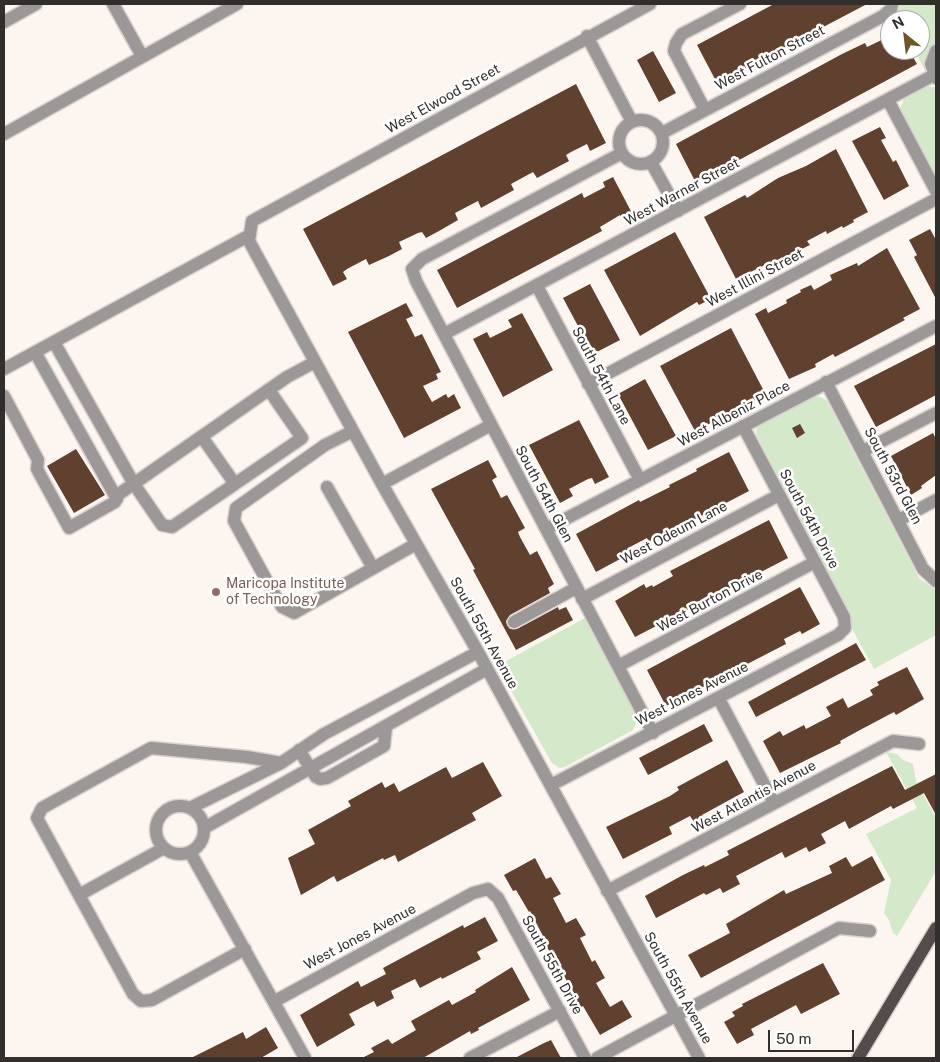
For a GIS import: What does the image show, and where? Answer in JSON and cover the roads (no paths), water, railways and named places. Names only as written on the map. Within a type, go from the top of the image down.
[{"type":"main road","points":[[858,1058],[936,928]]},
{"type":"street","points":[[4,22],[36,4]]},
{"type":"street","points":[[113,4],[142,56]]},
{"type":"street","points":[[4,134],[237,4]]},
{"type":"street","name":"West Elwood Street","points":[[252,221],[588,36],[650,4]]},
{"type":"street","points":[[705,110],[674,51],[676,43],[682,34],[740,4]]},
{"type":"street","name":"West Fulton Street","points":[[662,133],[883,16],[891,6]]},
{"type":"street","points":[[588,36],[632,122]]},
{"type":"street","name":"West Warner Street","points":[[444,334],[935,77],[931,64],[936,51]]},
{"type":"street","points":[[888,100],[936,192]]},
{"type":"street","points":[[645,120],[652,122],[662,133],[663,146],[661,152],[651,162],[633,162],[622,153],[619,140],[621,133],[632,122],[645,120]]},
{"type":"street","name":"South 54th Glen","points":[[622,153],[422,259],[412,269],[413,276],[653,732]]},
{"type":"street","points":[[651,162],[678,211]]},
{"type":"street","name":"West Illini Street","points":[[588,384],[936,199]]},
{"type":"street","name":"South 55th Avenue","points":[[252,221],[250,241],[382,484],[478,652],[699,1058]]},
{"type":"street","points":[[4,369],[250,235]]},
{"type":"street","name":"South 54th Lane","points":[[536,286],[640,480]]},
{"type":"street","name":"West Albeniz Place","points":[[546,530],[936,326]]},
{"type":"street","points":[[54,342],[134,484],[162,524],[172,527],[302,438],[269,390]]},
{"type":"street","points":[[35,352],[117,499]]},
{"type":"street","points":[[4,396],[38,460],[36,469],[69,528],[117,499],[119,494],[269,390],[315,362]]},
{"type":"street","name":"South 53rd Glen","points":[[826,382],[923,569],[936,581]]},
{"type":"street","points":[[863,452],[936,413]]},
{"type":"street","points":[[382,484],[491,425]]},
{"type":"street","name":"South 54th Drive","points":[[743,426],[844,617],[845,628]]},
{"type":"street","points":[[353,431],[325,445],[236,508],[234,521],[282,607],[294,613],[416,544]]},
{"type":"street","points":[[202,437],[235,484]]},
{"type":"street","points":[[327,487],[373,568]]},
{"type":"street","name":"West Odeum Lane","points":[[514,622],[579,593],[779,495]]},
{"type":"street","points":[[899,520],[936,500]]},
{"type":"street","name":"West Burton Drive","points":[[618,666],[816,562]]},
{"type":"street","name":"West Jones Avenue","points":[[550,785],[719,699],[838,635],[845,628]]},
{"type":"street","points":[[190,808],[281,763],[299,750],[478,652]]},
{"type":"street","points":[[204,828],[487,669]]},
{"type":"street","points":[[424,682],[433,699]]},
{"type":"street","points":[[719,699],[774,803]]},
{"type":"street","name":"West Atlantis Avenue","points":[[607,891],[893,741],[918,744]]},
{"type":"street","points":[[245,949],[152,1000],[141,1001],[133,994],[37,818],[42,808],[151,748],[247,757],[281,763]]},
{"type":"street","points":[[299,750],[310,769]]},
{"type":"street","points":[[183,806],[197,813],[204,828],[200,844],[190,852],[179,854],[164,848],[156,835],[158,820],[168,809],[183,806]]},
{"type":"street","points":[[79,896],[164,848]]},
{"type":"street","points":[[190,852],[306,1058]]},
{"type":"street","name":"West Jones Avenue","points":[[274,1001],[474,893],[488,889]]},
{"type":"street","name":"South 55th Drive","points":[[488,889],[498,898],[585,1058]]},
{"type":"street","points":[[597,1058],[839,928],[870,930]]},
{"type":"street","points":[[470,1058],[560,1011]]},
{"type":"place","name":"Maricopa Institute of Technology","points":[[216,592]]}]
